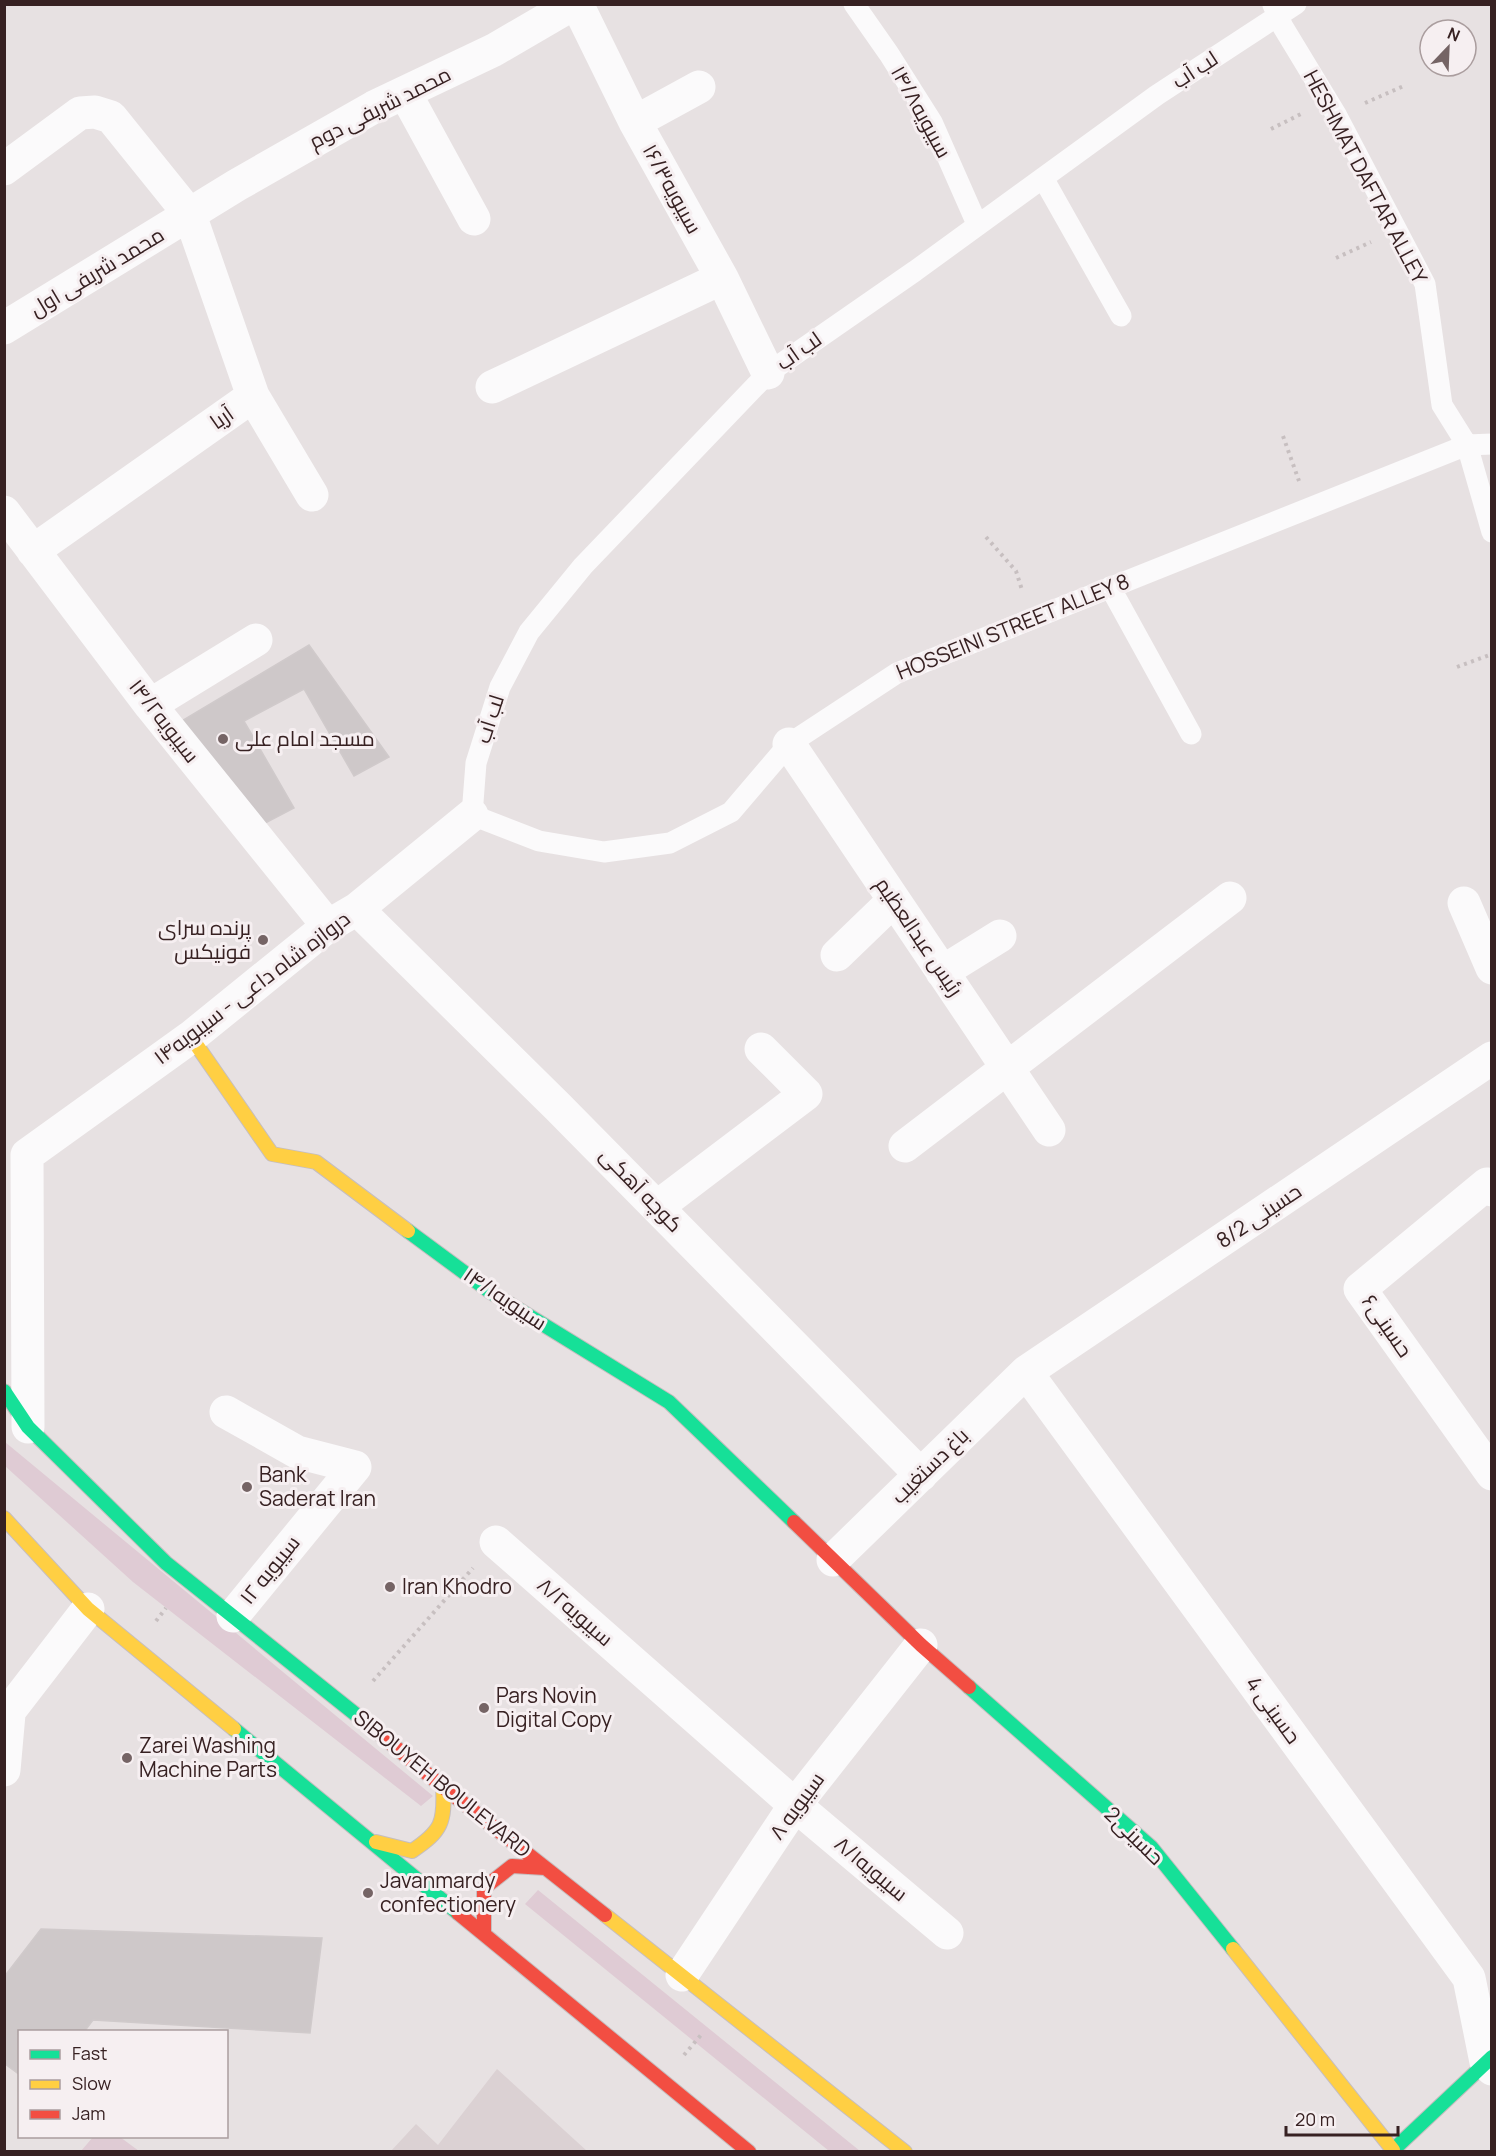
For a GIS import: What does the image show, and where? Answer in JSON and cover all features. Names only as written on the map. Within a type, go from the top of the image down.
[{"type":"main road","name":"سیبویه۱۴/۱","points":[[191,1037],[272,1154],[316,1162],[492,1293],[669,1402],[833,1560]]},
{"type":"main road","name":"SIBOUYEH BOULEVARD","points":[[4,1391],[28,1427],[166,1563],[349,1708],[443,1787],[905,2151]]},
{"type":"main road","points":[[4,1518],[88,1610],[749,2151]]},
{"type":"main road","name":"حسینی2","points":[[833,1560],[921,1645],[1151,1847],[1392,2151]]},
{"type":"main road","points":[[374,1842],[412,1851],[435,1836],[444,1816],[443,1787]]},
{"type":"main road","points":[[484,1933],[484,1888],[512,1866],[545,1868]]},
{"type":"main road","points":[[1392,2151],[1490,2063]]},
{"type":"street","name":"محمد شریفی دوم","points":[[190,215],[237,185],[354,118],[494,50],[575,4]]},
{"type":"street","name":"سیبویه۱۶/۳","points":[[575,4],[635,122],[722,278],[768,373]]},
{"type":"street","points":[[635,122],[699,87]]},
{"type":"street","points":[[405,93],[474,219]]},
{"type":"street","name":"آریا","points":[[4,169],[80,113],[95,112],[111,117],[190,215],[253,396],[33,550]]},
{"type":"street","name":"محمد شریفی اول","points":[[4,328],[190,215]]},
{"type":"street","points":[[492,387],[722,278]]},
{"type":"street","points":[[253,396],[312,495]]},
{"type":"street","name":"سیبویه۱۴/۲","points":[[4,512],[150,705],[328,926]]},
{"type":"street","points":[[150,705],[256,640]]},
{"type":"street","name":"رئیس عبدالعظیم","points":[[789,744],[1049,1130]]},
{"type":"street","name":"دروازه شاه داعی - سیبویه۱۴","points":[[16,1152],[191,1037],[328,926],[357,909],[472,815]]},
{"type":"street","points":[[905,1146],[1230,898]]},
{"type":"street","points":[[837,955],[894,900]]},
{"type":"street","points":[[1464,903],[1491,968]]},
{"type":"street","name":"کوچه آهکی","points":[[357,909],[558,1107],[921,1475]]},
{"type":"street","points":[[942,972],[1000,936]]},
{"type":"street","points":[[657,1208],[806,1094],[761,1049]]},
{"type":"street","name":"8/2 حسینی","points":[[1026,1372],[1491,1058]]},
{"type":"street","points":[[16,1152],[28,1427]]},
{"type":"street","name":"حسینی۶","points":[[1491,1190],[1487,1184],[1360,1289],[1491,1474]]},
{"type":"street","name":"باغ دستغیب","points":[[833,1560],[1026,1372]]},
{"type":"street","name":"حسینی 4","points":[[1026,1372],[1469,1978],[1490,2063]]},
{"type":"street","name":"سیبویه ۱۲","points":[[226,1412],[297,1452],[355,1467],[233,1616]]},
{"type":"street","name":"سیبویه۸/۲","points":[[496,1542],[795,1805]]},
{"type":"street","points":[[4,1770],[7,1716],[88,1610]]},
{"type":"street","name":"سیبویه ۸","points":[[682,1975],[795,1805],[921,1645]]},
{"type":"street","name":"سیبویه۸/۱","points":[[795,1805],[947,1933]]},
{"type":"lane","name":"سیبویه۱۴/۸","points":[[854,4],[932,122],[977,224]]},
{"type":"lane","name":"لب آب","points":[[472,815],[476,763],[500,687],[529,632],[583,566],[768,373],[915,271],[1275,10],[1296,4]]},
{"type":"lane","name":"HESHMAT DAFTAR ALLEY","points":[[1275,10],[1337,116],[1425,284],[1442,405],[1467,444]]},
{"type":"lane","points":[[1043,178],[1120,316]]},
{"type":"lane","points":[[1491,444],[1467,444],[1491,532]]},
{"type":"lane","name":"HOSSEINI STREET ALLEY 8","points":[[472,815],[539,841],[604,852],[670,843],[731,812],[789,744],[897,673],[1467,444]]},
{"type":"lane","points":[[1110,587],[1191,734]]},
{"type":"path","points":[[1337,116],[1406,85]]},
{"type":"path","points":[[1336,258],[1396,231]]},
{"type":"path","points":[[1283,436],[1308,507]]},
{"type":"path","points":[[986,537],[1016,571],[1031,619]]},
{"type":"path","points":[[1457,667],[1491,654]]},
{"type":"path","points":[[349,1708],[496,1542]]},
{"type":"path","points":[[136,1648],[188,1580]]},
{"type":"path","points":[[662,2080],[724,2008]]},
{"type":"shaded area","points":[[5,1442],[433,1796],[421,1806],[133,1582],[5,1466]]},
{"type":"shaded area","points":[[538,1890],[860,2151],[829,2151],[525,1904]]},
{"type":"shaded area","points":[[497,2069],[587,2151],[391,2151],[416,2124],[438,2145]]},
{"type":"shaded area","points":[[92,2138],[121,2138],[139,2151],[81,2151]]},
{"type":"building","name":"مسجد امام علی","points":[[309,645],[389,757],[354,776],[304,689],[244,721],[294,808],[254,829],[180,722]]},
{"type":"building","points":[[41,1929],[322,1938],[310,2033],[93,2020],[86,2030],[18,2030],[18,2074],[4,2063],[4,1977]]},
{"type":"traffic: fast","points":[[408,1231],[492,1293],[669,1402],[794,1522]]},
{"type":"traffic: fast","points":[[4,1391],[28,1427],[166,1563],[369,1725]]},
{"type":"traffic: fast","points":[[969,1687],[1151,1847],[1233,1949]]},
{"type":"traffic: fast","points":[[234,1729],[458,1913]]},
{"type":"traffic: fast","points":[[1391,2152],[1492,2057]]},
{"type":"traffic: slow","points":[[191,1037],[272,1154],[316,1162],[408,1231]]},
{"type":"traffic: slow","points":[[4,1518],[88,1609],[234,1729]]},
{"type":"traffic: slow","points":[[376,1842],[412,1851],[422,1844],[440,1825],[443,1787]]},
{"type":"traffic: slow","points":[[605,1915],[905,2152]]},
{"type":"traffic: slow","points":[[1233,1949],[1393,2150]]},
{"type":"traffic: jam","points":[[794,1522],[921,1645],[969,1687]]},
{"type":"traffic: jam","points":[[369,1725],[443,1787],[605,1915]]},
{"type":"traffic: jam","points":[[484,1933],[484,1888],[512,1866],[545,1868]]},
{"type":"traffic: jam","points":[[458,1913],[749,2152]]},
{"type":"place","name":"مسجد امام علی","points":[[223,739]]},
{"type":"place","name":"پرنده سرای فونیکس","points":[[263,940]]},
{"type":"place","name":"Bank Saderat Iran","points":[[247,1487]]},
{"type":"place","name":"Iran Khodro","points":[[390,1587]]},
{"type":"place","name":"Pars Novin Digital Copy","points":[[484,1708]]},
{"type":"place","name":"Zarei Washing Machine Parts","points":[[127,1758]]},
{"type":"place","name":"Javanmardy confectionery","points":[[368,1893]]}]
